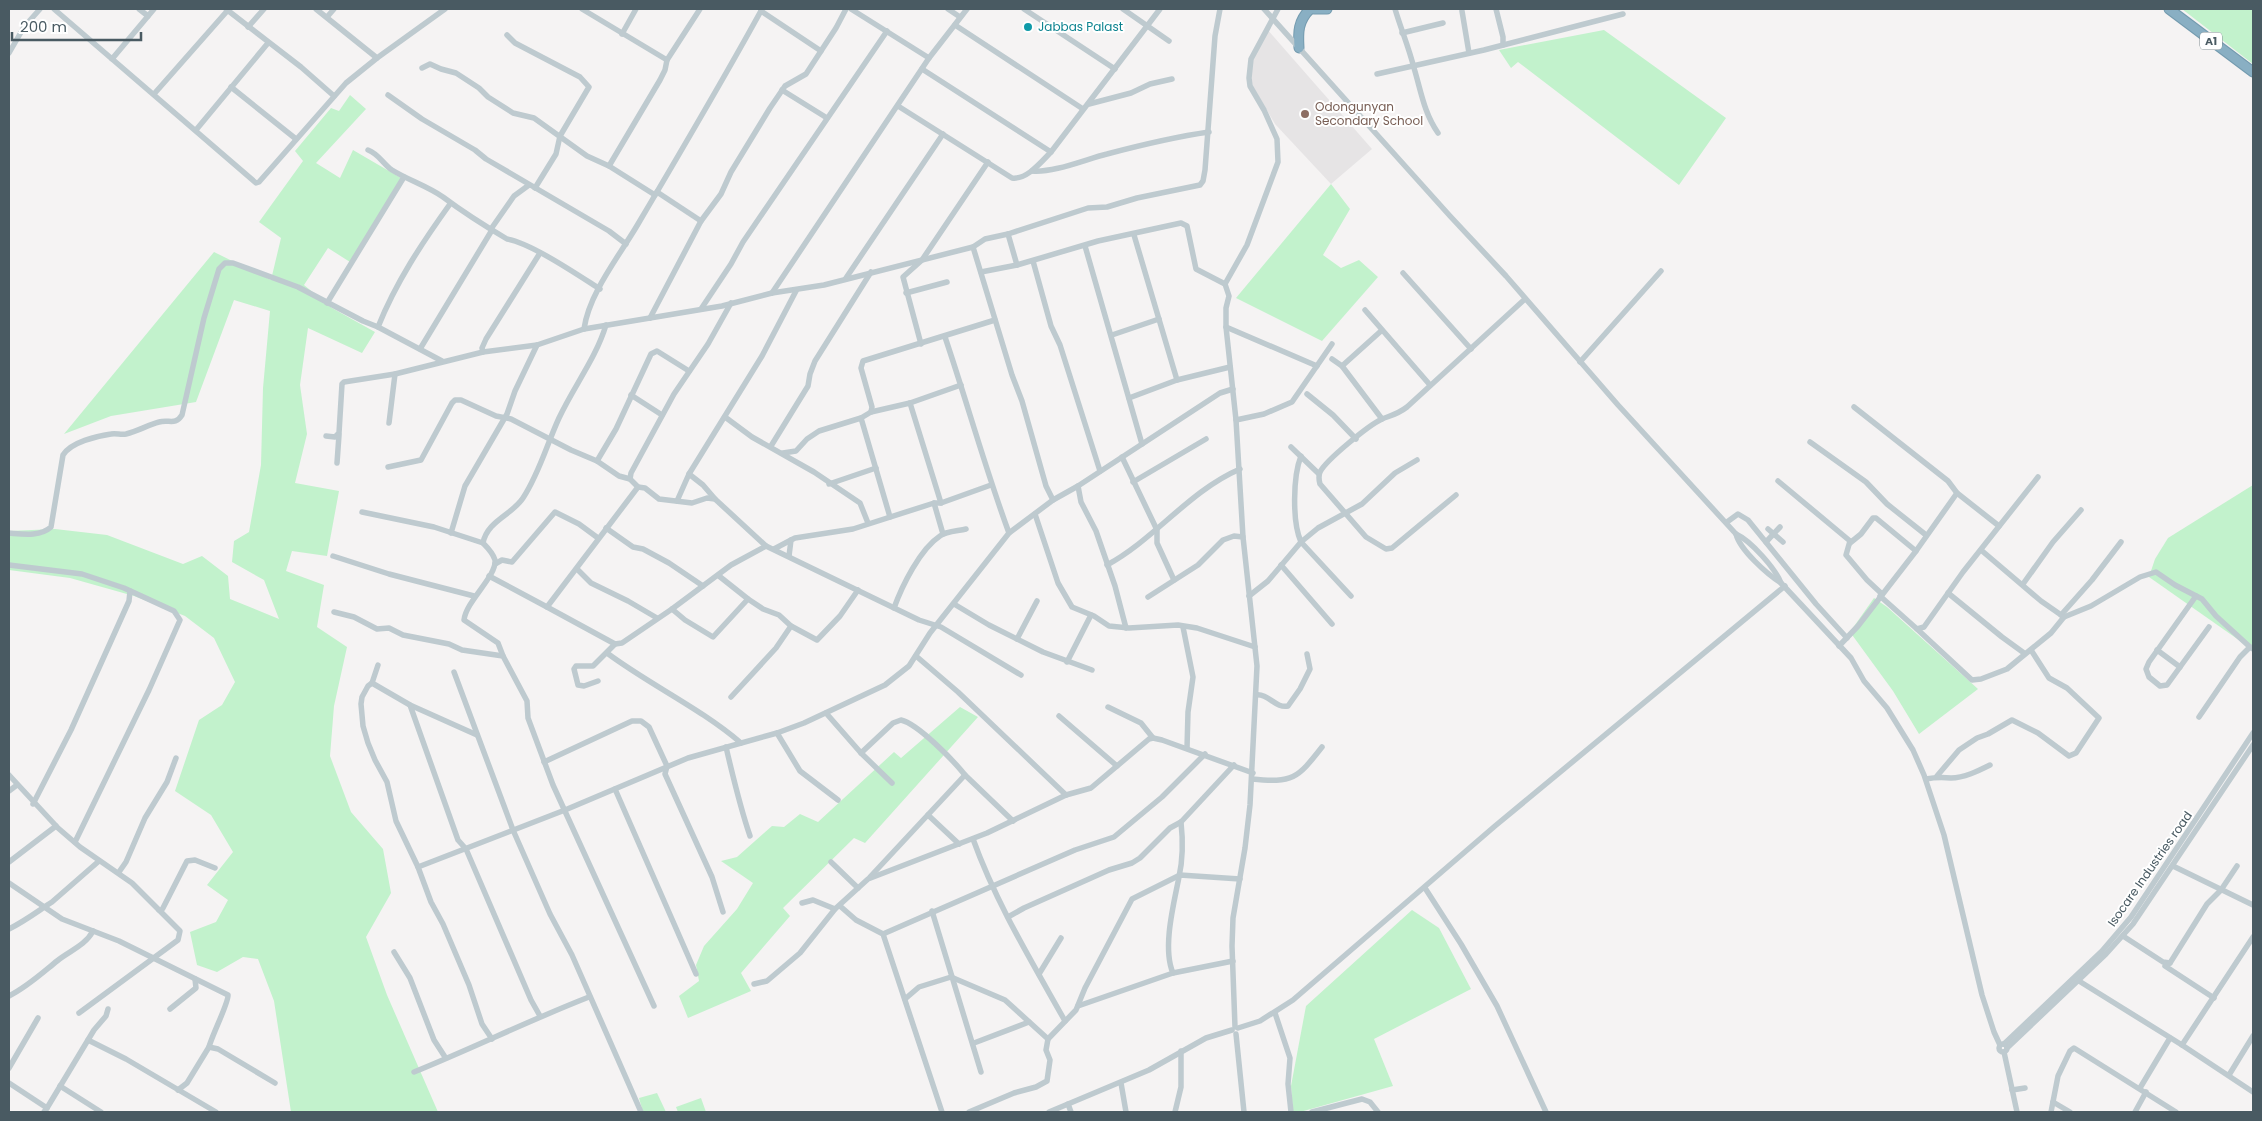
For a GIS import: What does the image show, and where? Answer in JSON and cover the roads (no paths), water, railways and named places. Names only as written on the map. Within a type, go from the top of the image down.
[{"type":"highway","points":[[1299,48],[1300,24],[1303,16],[1312,9],[1328,9]]},
{"type":"highway","name":"A1","points":[[2168,9],[2253,72]]},
{"type":"street","points":[[9,54],[24,27],[40,9]]},
{"type":"street","points":[[54,9],[256,183],[259,182],[334,96],[377,58],[445,9]]},
{"type":"street","points":[[139,9],[148,16]]},
{"type":"street","points":[[112,59],[154,9]]},
{"type":"street","points":[[154,94],[227,9],[301,67],[334,96]]},
{"type":"street","points":[[248,27],[264,9]]},
{"type":"street","points":[[316,9],[377,58]]},
{"type":"street","points":[[327,17],[334,9]]},
{"type":"street","points":[[582,9],[667,60]]},
{"type":"street","points":[[622,34],[636,9]]},
{"type":"street","points":[[609,166],[660,80],[667,60],[700,9]]},
{"type":"street","points":[[650,318],[702,221],[721,194],[731,172],[782,90],[804,75],[836,28],[846,9]]},
{"type":"street","points":[[851,9],[929,58]]},
{"type":"street","points":[[948,9],[960,17]]},
{"type":"street","points":[[772,293],[929,58],[967,9]]},
{"type":"street","points":[[1024,9],[1115,69]]},
{"type":"street","points":[[1123,9],[1170,41]]},
{"type":"street","points":[[1032,171],[1051,152],[1089,104],[1160,9]]},
{"type":"street","points":[[852,274],[871,272],[973,247],[985,239],[1008,234],[1088,208],[1107,207],[1200,185],[1204,177],[1209,132],[1212,62],[1220,9]]},
{"type":"street","points":[[1264,9],[1736,534],[1756,550],[1783,584],[1850,658],[1864,681],[1887,708],[1913,750],[1926,780],[1944,835],[1982,994],[1994,1032],[2004,1047],[2018,1111]]},
{"type":"street","points":[[1225,284],[1247,245],[1278,162],[1277,139],[1264,110],[1250,86],[1249,78],[1251,59],[1278,9]]},
{"type":"street","points":[[1395,9],[1429,120],[1438,133]]},
{"type":"street","points":[[1496,9],[1503,36],[1503,45]]},
{"type":"street","points":[[584,329],[590,307],[761,10],[821,51]]},
{"type":"street","points":[[1462,11],[1469,53]]},
{"type":"street","points":[[1377,74],[1503,45],[1623,14]]},
{"type":"street","points":[[1402,33],[1443,23]]},
{"type":"street","points":[[955,25],[1084,109]]},
{"type":"street","points":[[705,306],[743,242],[887,31]]},
{"type":"street","points":[[420,349],[497,219],[514,196],[532,186],[556,154],[560,136],[589,90],[588,84],[580,76],[515,44],[507,35]]},
{"type":"street","points":[[196,130],[268,43]]},
{"type":"street","points":[[422,68],[430,64],[454,72],[502,106],[522,116],[534,118],[588,156],[609,166],[702,221]]},
{"type":"street","points":[[922,69],[1051,152]]},
{"type":"street","points":[[1089,104],[1131,93],[1150,84],[1172,79]]},
{"type":"street","points":[[231,87],[296,139]]},
{"type":"street","points":[[782,90],[827,118]]},
{"type":"street","points":[[388,95],[422,119],[609,231],[626,244]]},
{"type":"street","points":[[898,106],[1014,178],[1032,171],[1065,166],[1158,140],[1209,132]]},
{"type":"street","points":[[337,463],[343,382],[395,374],[484,352],[537,345],[597,326],[650,318],[705,306],[722,306],[772,293],[796,290],[846,278],[852,274],[943,134]]},
{"type":"street","points":[[559,146],[567,142]]},
{"type":"street","points":[[368,150],[376,154],[389,168],[441,196],[450,204],[507,239],[540,253],[600,289]]},
{"type":"street","points":[[921,344],[903,277],[922,260],[932,247],[988,162]]},
{"type":"street","points":[[327,303],[404,177]]},
{"type":"street","points":[[378,326],[386,306],[411,261],[450,204]]},
{"type":"street","points":[[484,224],[497,219]]},
{"type":"street","points":[[982,272],[1184,224],[1196,268],[1225,284],[1229,296],[1226,308],[1226,327],[1240,469],[1243,536],[1255,647],[1256,695],[1252,776],[1240,879],[1233,918],[1235,1030],[1244,1112]]},
{"type":"street","points":[[1008,234],[1017,265]]},
{"type":"street","points":[[1134,235],[1150,281],[1177,380]]},
{"type":"street","points":[[1085,246],[1142,444]]},
{"type":"street","points":[[932,247],[940,256]]},
{"type":"street","points":[[973,247],[1022,401],[1046,486],[1053,500]]},
{"type":"street","points":[[484,352],[482,348],[486,339],[540,253]]},
{"type":"street","points":[[1033,260],[1051,326],[1100,471]]},
{"type":"street","points":[[9,533],[33,534],[48,530],[63,456],[66,450],[102,436],[114,433],[126,434],[158,422],[173,423],[179,420],[182,415],[204,318],[219,269],[225,263],[233,263],[298,287],[363,321],[378,326],[442,361]]},
{"type":"street","points":[[1580,362],[1661,271]]},
{"type":"street","points":[[771,446],[808,386],[815,361],[871,272]]},
{"type":"street","points":[[1403,273],[1471,349]]},
{"type":"street","points":[[906,293],[947,282]]},
{"type":"street","points":[[677,501],[688,474],[762,356],[796,290]]},
{"type":"street","points":[[1319,474],[1336,454],[1356,438],[1382,419],[1397,415],[1525,299]]},
{"type":"street","points":[[628,476],[662,415],[708,344],[731,303]]},
{"type":"street","points":[[722,306],[726,311]]},
{"type":"street","points":[[1365,310],[1430,386]]},
{"type":"street","points":[[1112,335],[1159,319]]},
{"type":"street","points":[[873,410],[862,368],[863,361],[995,320]]},
{"type":"street","points":[[483,543],[486,533],[492,526],[524,497],[560,417],[606,325]]},
{"type":"street","points":[[597,326],[603,334]]},
{"type":"street","points":[[1226,327],[1317,366]]},
{"type":"street","points":[[1342,366],[1381,331]]},
{"type":"street","points":[[945,337],[991,485],[1010,533]]},
{"type":"street","points":[[1236,420],[1286,406],[1299,393],[1332,344]]},
{"type":"street","points":[[451,533],[468,481],[506,418],[516,390],[537,345]]},
{"type":"street","points":[[597,461],[616,429],[646,361],[655,352],[689,371]]},
{"type":"street","points":[[1332,359],[1342,366],[1382,419]]},
{"type":"street","points":[[1129,398],[1177,380],[1230,367]]},
{"type":"street","points":[[389,423],[395,374]]},
{"type":"street","points":[[783,453],[796,451],[812,434],[861,418],[873,410],[910,404],[961,385]]},
{"type":"street","points":[[418,867],[565,810],[688,758],[777,733],[826,713],[885,685],[905,670],[925,640],[1010,533],[1053,500],[1078,486],[1220,393],[1233,388]]},
{"type":"street","points":[[631,394],[662,415]]},
{"type":"street","points":[[1307,394],[1356,438]]},
{"type":"street","points":[[388,467],[418,462],[423,458],[434,434],[455,400],[462,400],[496,416],[511,418],[597,461],[608,470],[628,476],[638,487],[645,488],[659,499],[692,503],[707,498],[715,499]]},
{"type":"street","points":[[910,404],[941,503]]},
{"type":"street","points":[[1854,407],[1948,481],[1957,493],[2000,526]]},
{"type":"street","points":[[725,417],[752,437],[800,463],[860,503],[868,523]]},
{"type":"street","points":[[861,418],[890,516]]},
{"type":"street","points":[[326,436],[333,437],[339,435]]},
{"type":"street","points":[[1133,482],[1206,439]]},
{"type":"street","points":[[1810,442],[1859,476],[1886,504],[1926,536]]},
{"type":"street","points":[[1291,447],[1319,474],[1320,484],[1366,537],[1381,548],[1389,549],[1456,495]]},
{"type":"street","points":[[796,451],[800,463]]},
{"type":"street","points":[[1300,456],[1295,485],[1295,525],[1301,542],[1351,596]]},
{"type":"street","points":[[1122,457],[1156,530],[1157,543],[1174,580]]},
{"type":"street","points":[[1249,596],[1262,587],[1301,542],[1318,528],[1362,504],[1395,473],[1418,460]]},
{"type":"street","points":[[830,484],[876,468]]},
{"type":"street","points":[[1107,565],[1135,547],[1222,477],[1240,469]]},
{"type":"street","points":[[688,474],[703,485],[715,499],[766,546],[948,632],[1021,675]]},
{"type":"street","points":[[1917,630],[1926,624],[2038,477]]},
{"type":"street","points":[[1778,481],[1850,543]]},
{"type":"street","points":[[838,482],[838,490]]},
{"type":"street","points":[[774,549],[801,536],[853,529],[934,503],[941,503],[991,485]]},
{"type":"street","points":[[1078,486],[1081,502],[1096,531],[1120,598],[1126,628]]},
{"type":"street","points":[[547,607],[638,487]]},
{"type":"street","points":[[1840,646],[1916,551],[1957,493]]},
{"type":"street","points":[[934,503],[943,534]]},
{"type":"street","points":[[2023,584],[2053,542],[2081,510]]},
{"type":"street","points":[[362,512],[434,527],[483,543],[493,556],[495,564]]},
{"type":"street","points":[[598,538],[579,524],[555,512],[512,562],[502,560],[495,564],[489,576],[474,596],[464,620],[498,643],[527,700],[528,718],[544,762],[654,1006]]},
{"type":"street","points":[[1035,514],[1062,592],[1072,607],[1091,615],[1109,626],[1126,628],[1178,626],[1201,629],[1255,647]]},
{"type":"street","points":[[1727,522],[1738,514],[1748,520],[1816,604],[1847,638]]},
{"type":"street","points":[[1916,551],[1876,518],[1873,518],[1861,534],[1850,543],[1846,555],[1881,595],[1917,630],[1953,664],[1972,680],[1976,681],[2007,669],[2050,633],[2121,542]]},
{"type":"street","points":[[1766,542],[1780,527]]},
{"type":"street","points":[[606,528],[633,547],[668,563],[703,586]]},
{"type":"street","points":[[894,608],[914,567],[932,542],[943,534],[966,529]]},
{"type":"street","points":[[1768,529],[1783,542]]},
{"type":"street","points":[[1148,597],[1198,565],[1223,540],[1234,536],[1243,536]]},
{"type":"street","points":[[789,556],[790,540]]},
{"type":"street","points":[[598,681],[584,686],[578,685],[574,669],[576,666],[593,666],[615,644],[622,642],[672,609],[731,565],[766,546]]},
{"type":"street","points":[[1981,550],[2062,616]]},
{"type":"street","points":[[333,556],[390,574],[474,596]]},
{"type":"street","points":[[9,565],[82,574],[106,581],[174,611],[180,620],[150,690],[75,842]]},
{"type":"street","points":[[1281,565],[1332,624]]},
{"type":"street","points":[[577,569],[591,583],[656,618]]},
{"type":"street","points":[[2062,616],[2091,606],[2140,577],[2156,572],[2175,585],[2202,599],[2216,616],[2252,648],[2240,657],[2199,717]]},
{"type":"street","points":[[489,576],[615,644]]},
{"type":"street","points":[[718,576],[763,609],[779,615],[791,626],[816,640],[840,616],[858,590]]},
{"type":"street","points":[[1049,1112],[1149,1070],[1206,1038],[1235,1030],[1275,1013],[1332,968],[1510,814],[1783,584]]},
{"type":"street","points":[[33,804],[71,730],[129,601],[130,591]]},
{"type":"street","points":[[1937,776],[1959,750],[1976,738],[1988,734],[2012,720],[2038,733],[2069,756],[2076,753],[2100,718],[2067,688],[2049,678],[2028,652],[2002,637],[1948,593]]},
{"type":"street","points":[[2196,596],[2157,650],[2146,669],[2149,677],[2155,683],[2164,687],[2167,685],[2209,627]]},
{"type":"street","points":[[672,609],[685,620],[713,637],[748,599]]},
{"type":"street","points":[[1017,639],[1038,601]]},
{"type":"street","points":[[954,604],[983,622],[1017,639],[1066,662],[1092,670]]},
{"type":"street","points":[[334,612],[354,617],[377,629],[389,628],[403,635],[449,644],[462,650],[503,656]]},
{"type":"street","points":[[646,612],[649,623]]},
{"type":"street","points":[[1066,662],[1091,615]]},
{"type":"street","points":[[731,697],[776,648],[791,626]]},
{"type":"street","points":[[1184,627],[1193,677],[1188,712],[1187,748]]},
{"type":"street","points":[[2157,650],[2180,667]]},
{"type":"street","points":[[607,653],[626,667],[715,722],[742,743]]},
{"type":"street","points":[[1256,695],[1265,696],[1282,707],[1288,706],[1300,689],[1310,669],[1307,654]]},
{"type":"street","points":[[916,656],[958,692],[1066,795]]},
{"type":"street","points":[[378,666],[372,683],[368,686],[362,697],[363,726],[374,760],[387,782],[396,821],[469,985],[482,1024],[492,1039]]},
{"type":"street","points":[[454,672],[513,830],[550,914],[572,955],[641,1112]]},
{"type":"street","points":[[372,683],[410,705],[477,735]]},
{"type":"street","points":[[410,705],[458,840],[466,849],[531,1000],[540,1016]]},
{"type":"street","points":[[1108,707],[1141,723],[1153,738],[1234,765],[1252,776],[1276,781],[1294,777],[1307,766],[1322,747]]},
{"type":"street","points":[[826,713],[861,753],[892,783]]},
{"type":"street","points":[[1059,716],[1117,766]]},
{"type":"street","points":[[544,762],[638,720],[649,727],[667,766],[665,774],[712,877],[723,912]]},
{"type":"street","points":[[861,753],[893,723],[901,720],[917,728],[1013,821]]},
{"type":"street","points":[[777,733],[800,771],[838,800]]},
{"type":"street","name":"Isocare Industries road","points":[[2004,1047],[2102,951],[2126,923],[2165,869],[2253,733]]},
{"type":"street","points":[[868,879],[973,839],[1066,795],[1091,788],[1133,750],[1153,738]]},
{"type":"street","name":"Isocare Industries road","points":[[2004,1047],[2123,936],[2148,904],[2253,745]]},
{"type":"street","points":[[726,747],[736,784],[738,802],[750,836]]},
{"type":"street","points":[[884,934],[932,911],[1075,850],[1114,837],[1162,797],[1205,754]]},
{"type":"street","points":[[119,872],[126,862],[145,818],[167,782],[176,758]]},
{"type":"street","points":[[1008,917],[1109,870],[1140,858],[1170,828],[1181,822],[1234,765]]},
{"type":"street","points":[[1926,780],[1937,776],[1960,776],[1976,772],[1990,765]]},
{"type":"street","points":[[754,984],[767,981],[800,953],[837,907],[868,879],[964,775]]},
{"type":"street","points":[[9,776],[33,804],[56,826],[99,861],[119,872],[181,934],[178,940],[79,1013]]},
{"type":"street","points":[[9,791],[17,785]]},
{"type":"street","points":[[615,789],[696,974]]},
{"type":"street","points":[[928,815],[959,844]]},
{"type":"street","points":[[1173,973],[1168,958],[1172,906],[1180,875],[1183,836],[1181,822]]},
{"type":"street","points":[[9,862],[56,826]]},
{"type":"street","points":[[973,839],[992,886],[1065,1021]]},
{"type":"street","points":[[158,910],[160,911],[163,908],[187,861],[195,860],[215,868]]},
{"type":"street","points":[[9,929],[30,918],[43,906],[52,902],[99,861]]},
{"type":"street","points":[[831,862],[858,888]]},
{"type":"street","points":[[2173,866],[2253,905]]},
{"type":"street","points":[[2214,998],[2165,966],[2170,963],[2207,904],[2221,890],[2237,866]]},
{"type":"street","points":[[969,1112],[1014,1093],[1044,1084],[1050,1060],[1046,1050],[1048,1038],[1078,1006],[1085,988],[1132,899],[1180,875],[1240,879]]},
{"type":"street","points":[[9,883],[62,919],[119,941],[229,996],[209,1047],[187,1083],[178,1090]]},
{"type":"street","points":[[1425,888],[1461,944],[1496,1006],[1546,1112]]},
{"type":"street","points":[[802,903],[813,900],[837,907],[856,920],[884,934],[896,978],[905,999],[942,1112]]},
{"type":"street","points":[[932,911],[974,1043],[981,1072]]},
{"type":"street","points":[[9,996],[34,981],[56,962],[75,950],[93,931]]},
{"type":"street","points":[[2123,936],[2163,962],[2170,963]]},
{"type":"street","points":[[2182,1045],[2253,937]]},
{"type":"street","points":[[1039,974],[1061,938]]},
{"type":"street","points":[[394,952],[410,978],[434,1040],[446,1057]]},
{"type":"street","points":[[1078,1006],[1173,973],[1233,961]]},
{"type":"street","points":[[905,999],[919,987],[952,977],[1005,1000],[1048,1038]]},
{"type":"street","points":[[170,1009],[194,990],[195,979]]},
{"type":"street","points":[[2078,980],[2253,1092]]},
{"type":"street","points":[[414,1072],[589,996]]},
{"type":"street","points":[[9,1083],[46,1110],[88,1040],[106,1016],[108,1009]]},
{"type":"street","points":[[1275,1013],[1290,1058],[1288,1084],[1291,1112]]},
{"type":"street","points":[[9,1068],[38,1018]]},
{"type":"street","points":[[974,1043],[1029,1022]]},
{"type":"street","points":[[2229,1075],[2253,1036]]},
{"type":"street","points":[[2135,1112],[2143,1090],[2170,1038]]},
{"type":"street","points":[[88,1040],[126,1059],[216,1112]]},
{"type":"street","points":[[209,1047],[218,1049],[275,1083]]},
{"type":"street","points":[[2051,1112],[2058,1076],[2070,1051],[2074,1048],[2176,1112]]},
{"type":"street","points":[[1175,1112],[1180,1087],[1181,1051]]},
{"type":"street","points":[[1121,1082],[1126,1112]]},
{"type":"street","points":[[60,1086],[101,1112]]},
{"type":"street","points":[[2012,1090],[2025,1088]]},
{"type":"street","points":[[1312,1112],[1362,1099],[1370,1102],[1378,1112]]},
{"type":"street","points":[[2053,1102],[2070,1112]]},
{"type":"street","points":[[1068,1104],[1071,1112]]},
{"type":"place","name":"Jabbas Palast","points":[[1028,27]]},
{"type":"place","name":"Odongunyan Secondary School","points":[[1305,114]]}]
